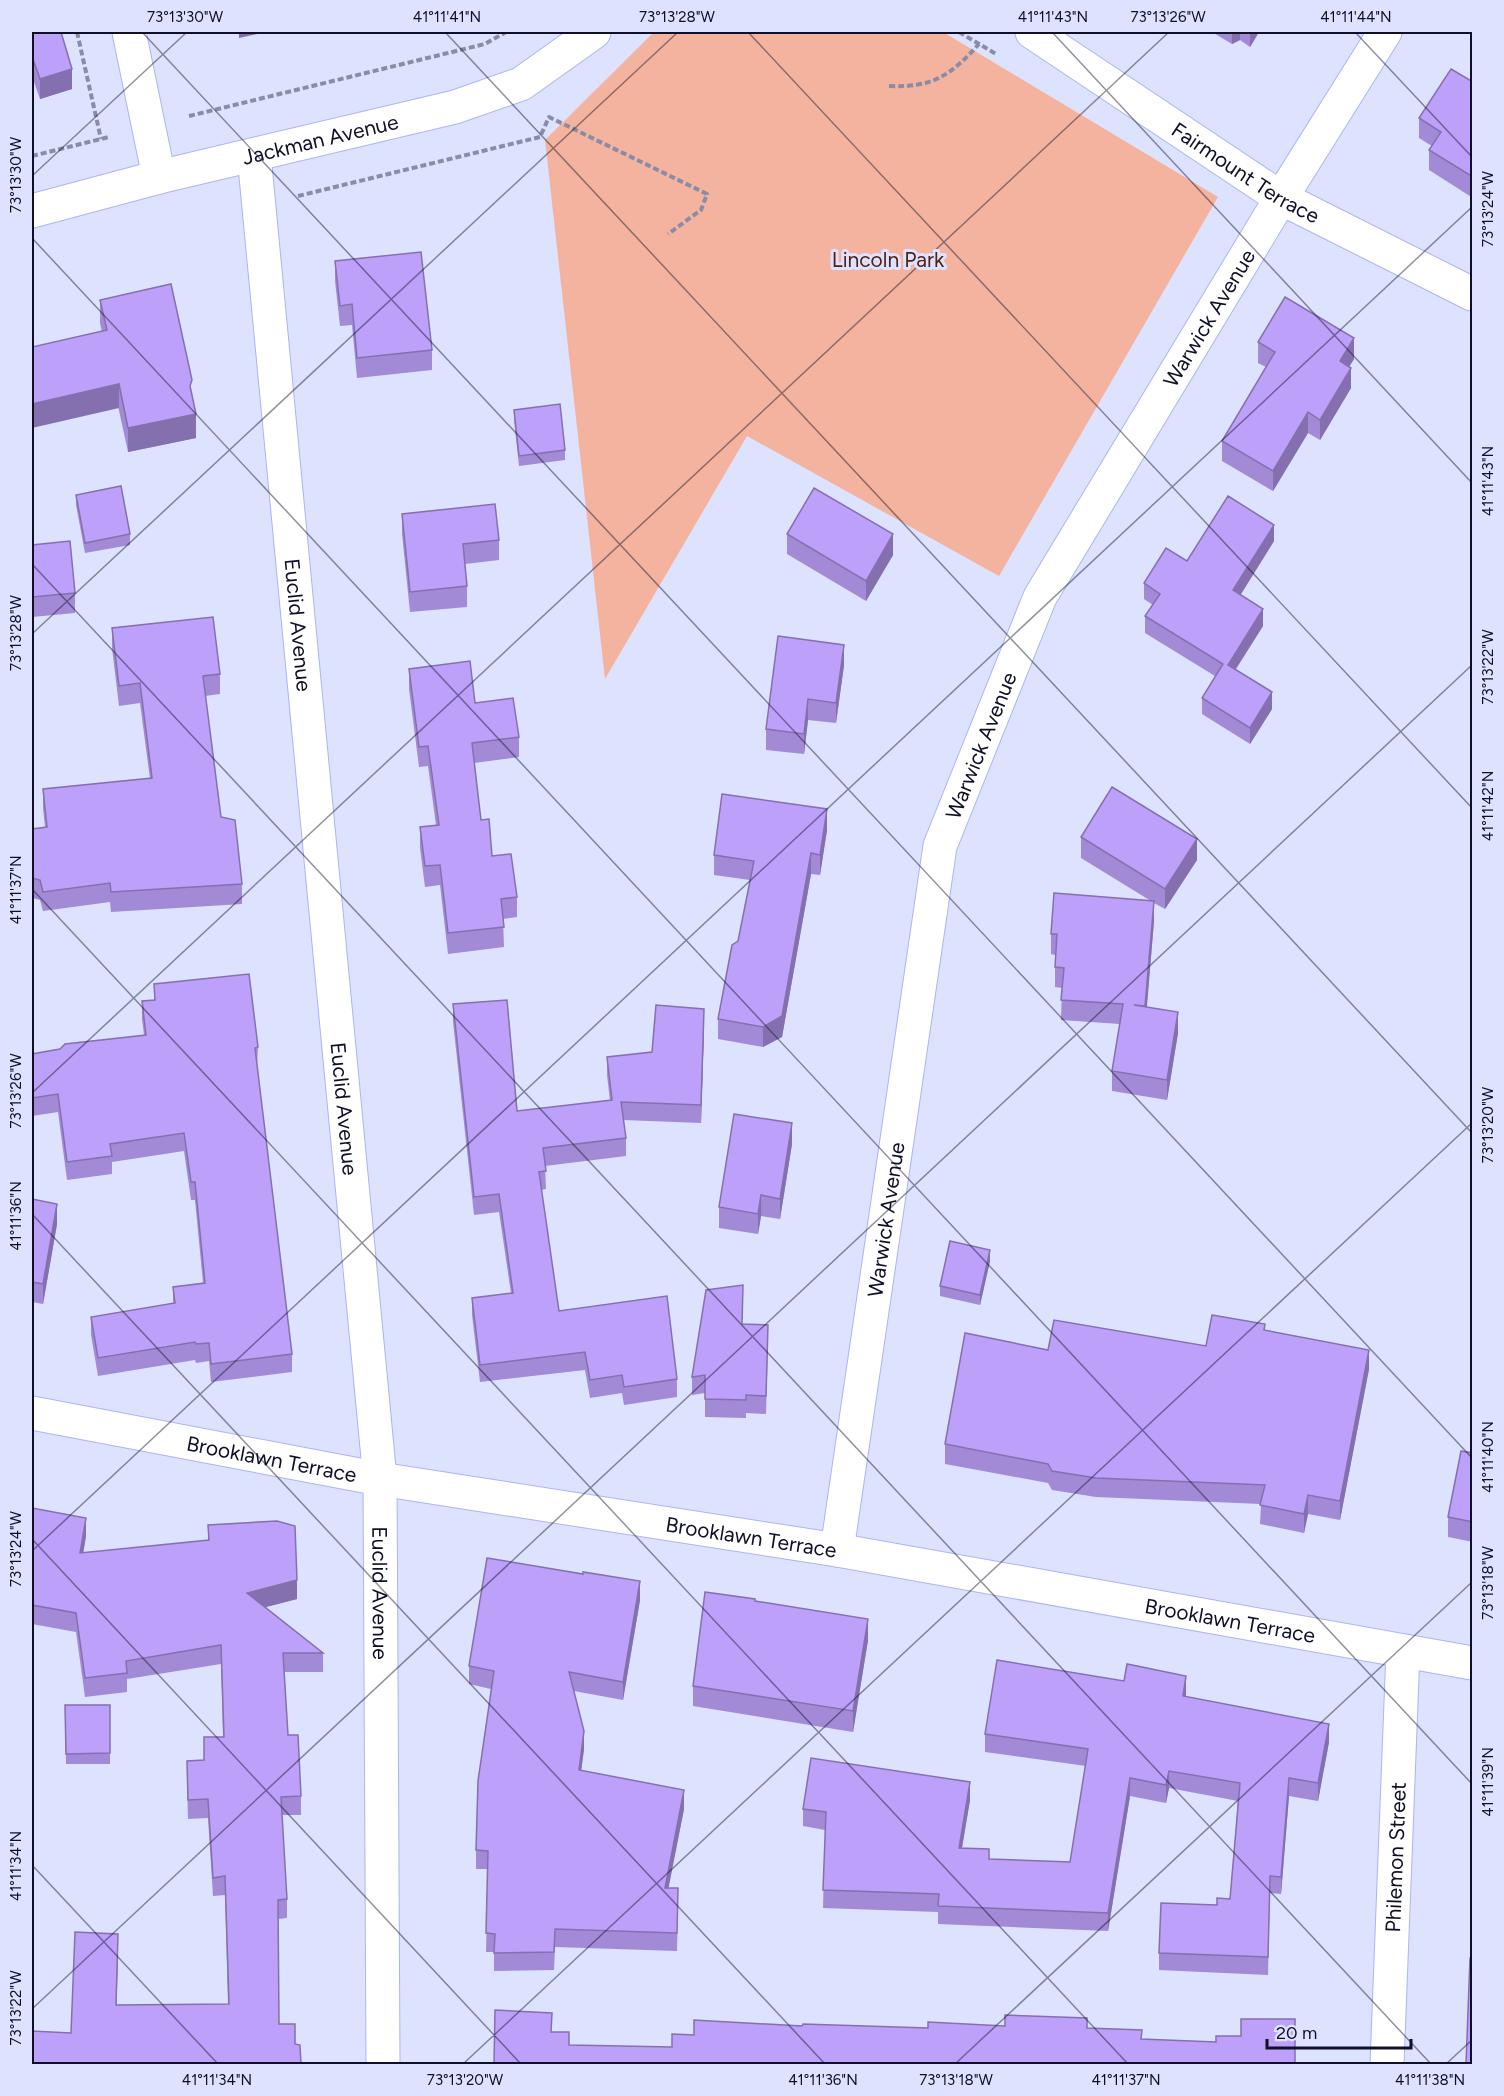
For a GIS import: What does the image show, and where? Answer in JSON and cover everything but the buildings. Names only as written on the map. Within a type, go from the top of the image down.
[{"type":"street","points":[[129,32],[159,177]]},
{"type":"street","name":"Jackman Avenue","points":[[32,211],[159,177],[455,107],[521,84],[594,32]]},
{"type":"street","name":"Fairmount Terrace","points":[[1032,32],[1281,198],[1473,294]]},
{"type":"street","name":"Warwick Avenue","points":[[837,1550],[940,846],[1040,597],[1281,198],[1385,32]]},
{"type":"street","name":"Euclid Avenue","points":[[254,155],[380,1479],[383,2064]]},
{"type":"street","name":"Brooklawn Terrace","points":[[32,1413],[380,1479],[837,1550],[1473,1663]]},
{"type":"street","name":"Philemon Street","points":[[1387,2064],[1404,1651]]},
{"type":"path","points":[[77,32],[101,139]]},
{"type":"path","points":[[32,156],[485,44],[506,32]]},
{"type":"path","points":[[889,87],[912,87],[935,80],[958,67],[979,44]]},
{"type":"path","points":[[259,208],[280,200],[540,137],[549,117],[707,194],[701,210],[668,234]]},
{"type":"green space","name":"Lincoln Park","points":[[654,32],[943,32],[1218,197],[999,576],[747,436],[605,679],[545,140]]}]
